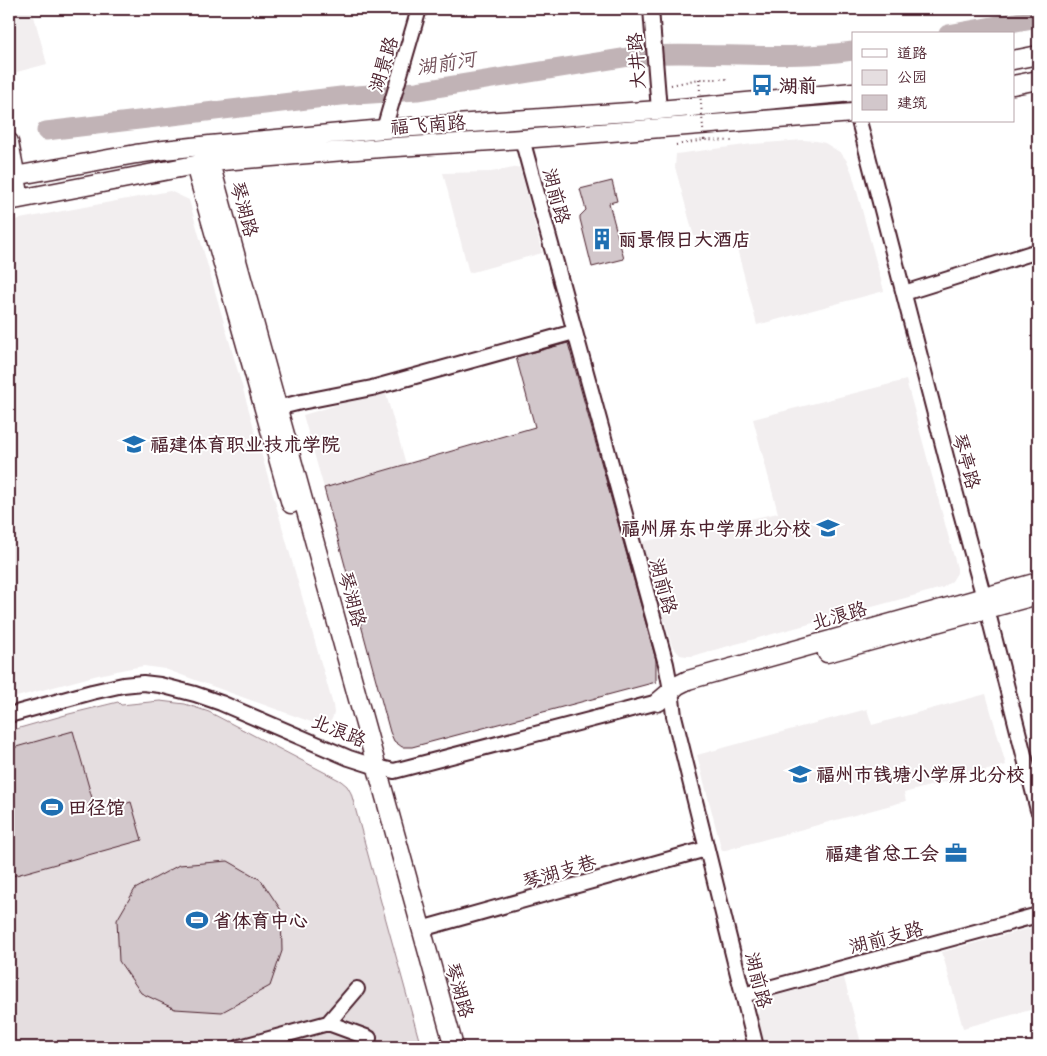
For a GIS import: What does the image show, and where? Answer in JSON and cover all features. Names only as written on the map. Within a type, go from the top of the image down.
[{"type":"main road","points":[[1014,60],[1038,55]]},
{"type":"main road","points":[[1014,85],[1038,80]]},
{"type":"main road","name":"福飞南路","points":[[12,176],[164,150],[384,129],[659,110],[852,92]]},
{"type":"main road","name":"福飞南路","points":[[15,199],[203,164],[246,159],[852,113]]},
{"type":"main road","points":[[9,142],[15,199]]},
{"type":"main road","points":[[203,164],[371,766],[443,1047]]},
{"type":"main road","name":"琴湖路","points":[[203,164],[277,408],[371,766],[421,929],[454,1047]]},
{"type":"main road","name":"北浪路","points":[[667,697],[985,603],[1038,582]]},
{"type":"main road","name":"北浪路","points":[[985,603],[1038,595]]},
{"type":"street","name":"湖景路","points":[[384,129],[419,9]]},
{"type":"street","name":"大井路","points":[[651,9],[659,110]]},
{"type":"street","name":"琴亭路","points":[[859,122],[1038,810]]},
{"type":"street","name":"湖前路","points":[[522,139],[666,664],[667,697],[674,716],[756,1047]]},
{"type":"street","points":[[904,293],[1038,251]]},
{"type":"street","points":[[277,408],[372,388],[574,332]]},
{"type":"street","name":"北浪路","points":[[9,715],[111,687],[151,684],[176,688],[214,701],[349,758],[371,766],[394,771],[667,697]]},
{"type":"street","name":"琴湖支巷","points":[[421,929],[706,849]]},
{"type":"street","name":"湖前支路","points":[[743,994],[1038,915]]},
{"type":"street","points":[[240,1047],[328,1023],[357,988]]},
{"type":"street","points":[[328,1023],[369,1038]]},
{"type":"path","points":[[671,84],[699,79],[729,80]]},
{"type":"path","points":[[699,79],[704,140]]},
{"type":"path","points":[[676,145],[704,140],[732,141]]},
{"type":"shaded area","points":[[9,9],[32,9],[47,64],[13,73],[9,55]]},
{"type":"shaded area","points":[[803,140],[825,143],[841,153],[847,161],[852,173],[884,291],[757,325],[733,233],[696,244],[675,167],[676,154],[753,144]]},
{"type":"shaded area","points":[[520,167],[542,253],[469,273],[443,173],[491,172]]},
{"type":"shaded area","name":"福建体育职业技术学院","points":[[170,191],[189,200],[333,705],[334,713],[328,724],[314,723],[165,669],[144,666],[98,675],[9,699],[9,221]]},
{"type":"shaded area","name":"福州屏东中学屏北分校","points":[[906,380],[957,568],[957,573],[952,581],[942,588],[692,656],[680,655],[672,646],[642,542],[778,513],[753,419]]},
{"type":"shaded area","points":[[385,391],[406,464],[324,488],[303,415]]},
{"type":"shaded area","name":"福州市钱塘小学屏北分校","points":[[986,694],[1006,765],[904,793],[906,801],[722,851],[697,755],[867,709],[872,725]]},
{"type":"shaded area","points":[[1038,926],[1038,1008],[963,1028],[942,952]]},
{"type":"shaded area","points":[[844,978],[862,1047],[765,1047],[757,1018],[760,1006],[767,998]]},
{"type":"green space","name":"省体育中心","points":[[160,701],[185,704],[209,712],[341,781],[347,786],[351,793],[421,1047],[9,1047],[9,731],[118,702],[121,705]]},
{"type":"building","name":"丽景假日大酒店","points":[[612,181],[617,201],[609,203],[624,259],[592,267],[580,219],[580,216],[586,210],[580,189]]},
{"type":"building","points":[[568,343],[656,660],[656,682],[412,747],[402,747],[394,741],[390,732],[324,488],[535,427],[516,357]]},
{"type":"building","name":"田径馆","points":[[73,731],[96,812],[131,802],[142,840],[9,877],[9,749]]},
{"type":"building","points":[[228,861],[261,880],[281,910],[282,951],[270,986],[222,1012],[175,1009],[141,993],[119,961],[117,920],[135,889],[179,865]]},
{"type":"waterway","name":"湖前河","points":[[959,32],[1038,18]]},
{"type":"waterway","name":"湖前河","points":[[46,131],[341,96],[417,91],[641,55],[774,56],[852,51]]},
{"type":"place","name":"湖前","points":[[762,85]]},
{"type":"place","name":"丽景假日大酒店","points":[[602,239]]},
{"type":"place","name":"福建体育职业技术学院","points":[[134,444]]},
{"type":"place","name":"福州屏东中学屏北分校","points":[[828,528]]},
{"type":"place","name":"福州市钱塘小学屏北分校","points":[[800,774]]},
{"type":"place","name":"田径馆","points":[[52,807]]},
{"type":"place","name":"福建省总工会","points":[[956,853]]},
{"type":"place","name":"省体育中心","points":[[197,920]]}]
